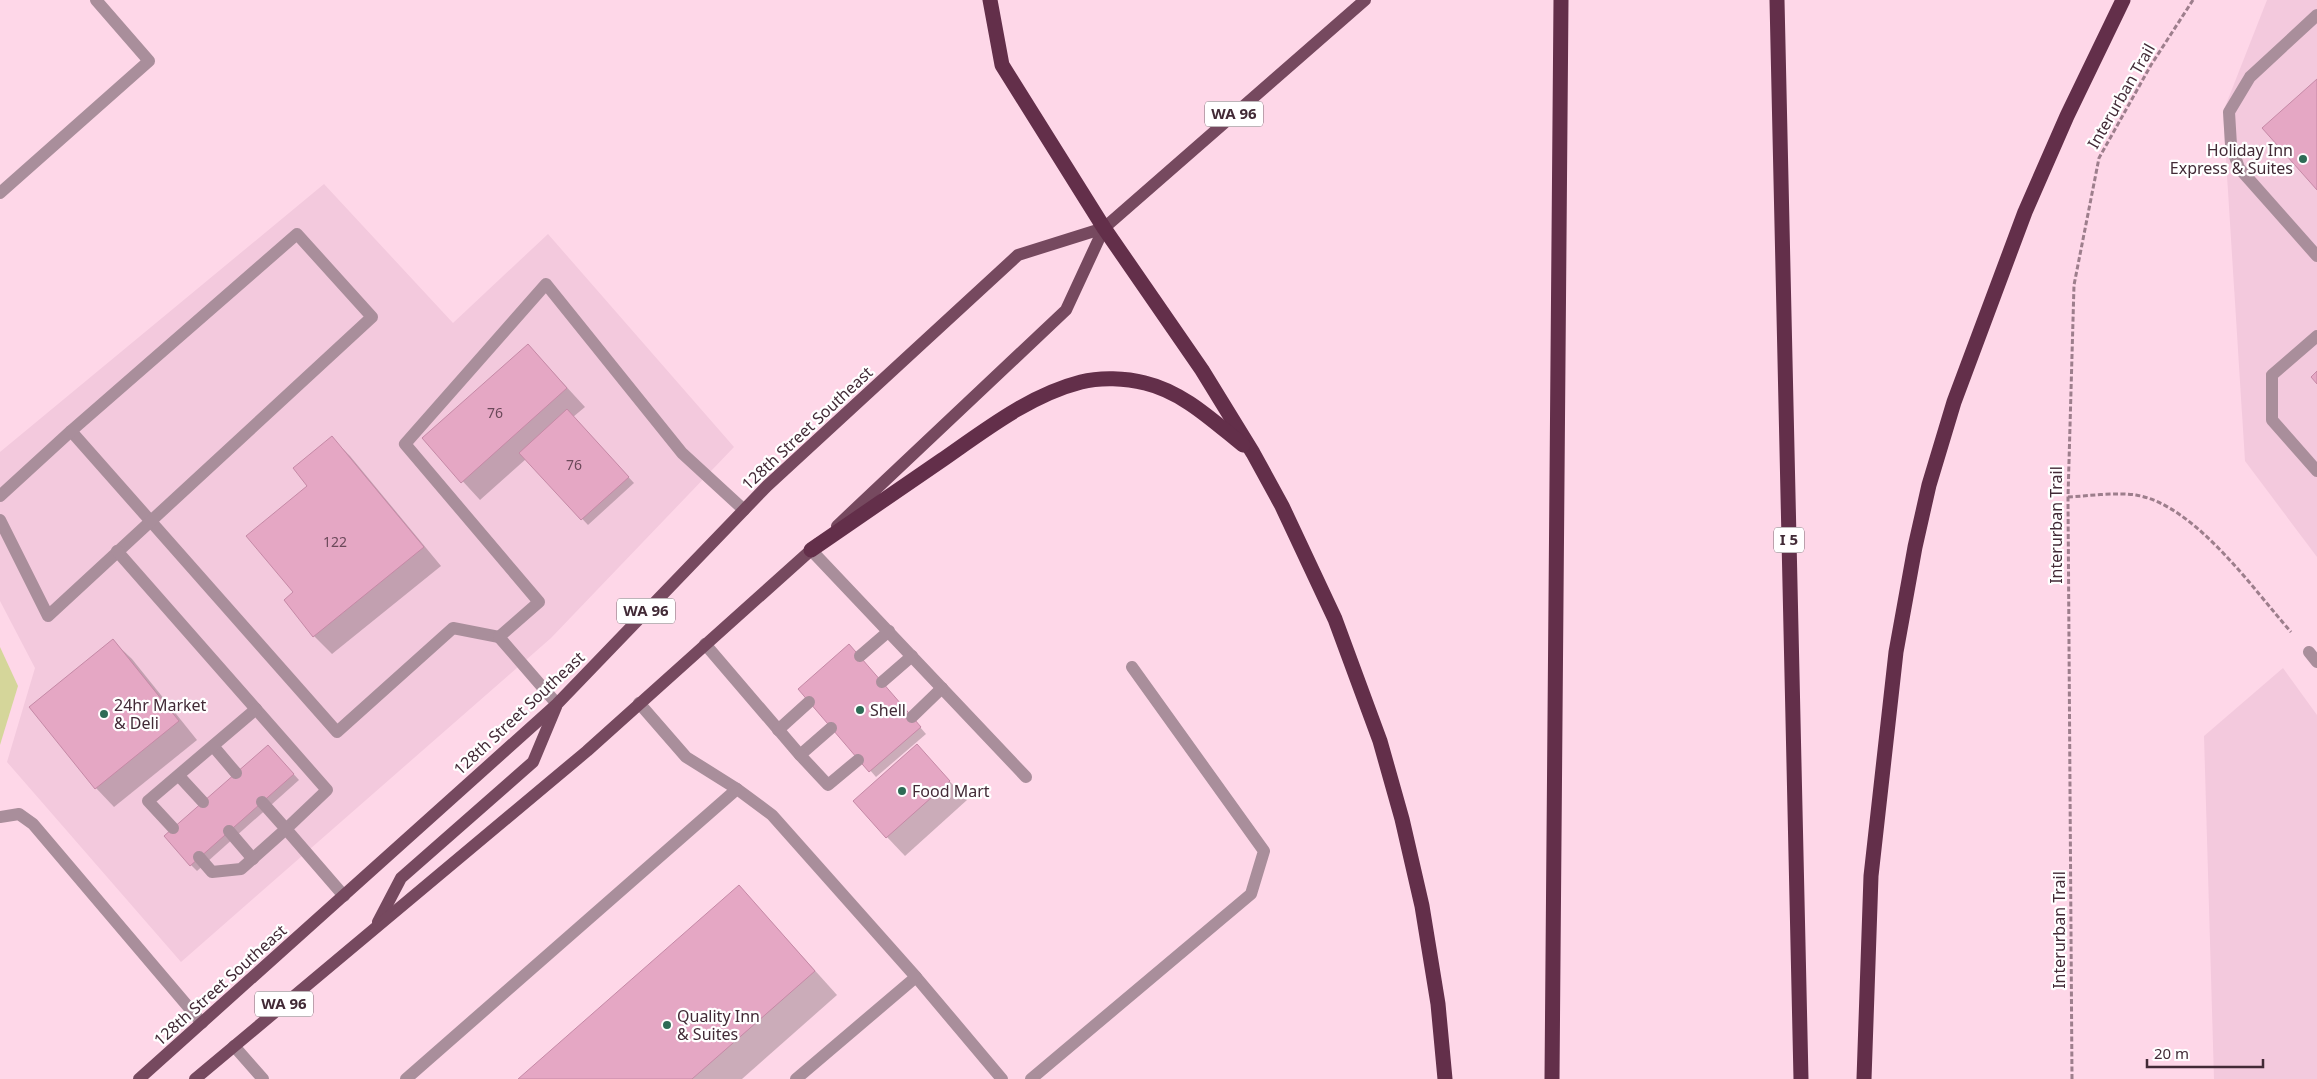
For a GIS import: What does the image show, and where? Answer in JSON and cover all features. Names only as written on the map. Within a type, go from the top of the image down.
[{"type":"highway","points":[[990,0],[1002,65],[1104,228],[1197,363],[1253,453],[1282,506],[1335,619],[1380,741],[1402,819],[1422,906],[1438,1004],[1445,1079]]},
{"type":"highway","points":[[1552,1079],[1561,0]]},
{"type":"highway","name":"I 5","points":[[1777,0],[1801,1079]]},
{"type":"highway","points":[[1864,1079],[1871,876],[1896,652],[1915,548],[1930,485],[1954,402],[2025,212],[2067,116],[2124,0]]},
{"type":"highway","points":[[811,550],[994,423],[1044,396],[1082,382],[1120,379],[1145,383],[1174,393],[1253,453]]},
{"type":"main road","name":"128th Street Southeast","points":[[195,1079],[587,751],[811,550],[1066,310],[1104,228],[1365,0]]},
{"type":"main road","name":"128th Street Southeast","points":[[139,1079],[557,704],[744,510],[1018,254],[1104,228]]},
{"type":"main road","points":[[374,928],[401,878],[533,762],[557,704]]},
{"type":"lane","points":[[0,193],[150,61],[96,0]]},
{"type":"lane","points":[[2317,15],[2250,77],[2229,112],[2230,145],[2239,168],[2317,256]]},
{"type":"lane","points":[[0,496],[70,430],[297,234],[372,317],[48,616],[0,520]]},
{"type":"lane","points":[[499,637],[539,602],[405,444],[546,284],[682,453],[744,510]]},
{"type":"lane","points":[[2317,336],[2272,375],[2272,420],[2317,471]]},
{"type":"lane","points":[[70,430],[338,732],[453,628],[499,637],[557,704]]},
{"type":"lane","points":[[811,550],[1026,777]]},
{"type":"lane","points":[[117,551],[327,790],[241,869],[212,872],[199,857]]},
{"type":"lane","points":[[860,656],[889,631]]},
{"type":"lane","points":[[705,644],[778,730],[828,785],[858,760]]},
{"type":"lane","points":[[882,682],[912,656]]},
{"type":"lane","points":[[1030,1079],[1251,894],[1264,850],[1132,667]]},
{"type":"lane","points":[[912,717],[942,688]]},
{"type":"lane","points":[[778,730],[809,702]]},
{"type":"lane","points":[[639,703],[686,757],[737,789],[772,815],[916,977],[1002,1079]]},
{"type":"lane","points":[[173,828],[148,801],[256,709]]},
{"type":"lane","points":[[800,755],[831,728]]},
{"type":"lane","points":[[213,746],[236,773]]},
{"type":"lane","points":[[179,776],[203,802]]},
{"type":"lane","points":[[406,1079],[737,789]]},
{"type":"lane","points":[[262,802],[344,896]]},
{"type":"lane","points":[[0,817],[19,814],[34,824],[202,1022]]},
{"type":"lane","points":[[229,831],[253,859]]},
{"type":"lane","points":[[796,1079],[916,977]]},
{"type":"lane","points":[[234,1046],[263,1079]]},
{"type":"path","name":"Interurban Trail","points":[[2072,1079],[2068,497],[2074,285],[2099,158],[2151,65],[2192,0]]},
{"type":"path","points":[[2068,497],[2137,496],[2175,510],[2204,532],[2313,658]]},
{"type":"shaded area","points":[[2267,0],[2317,0],[2317,557],[2245,461],[2223,112]]},
{"type":"shaded area","points":[[324,184],[453,323],[548,234],[734,447],[551,638],[181,962],[7,762],[35,668],[0,601],[0,452]]},
{"type":"shaded area","points":[[2283,668],[2317,715],[2317,1079],[2214,1079],[2204,736]]},
{"type":"green space","points":[[0,647],[18,686],[0,745]]},
{"type":"building","name":"Holiday Inn Express & Suites","points":[[2317,79],[2317,190],[2262,128]]},
{"type":"building","points":[[528,344],[567,388],[461,483],[422,438]]},
{"type":"building","points":[[2317,371],[2317,384],[2311,377]]},
{"type":"building","points":[[567,409],[629,477],[581,520],[519,453]]},
{"type":"building","points":[[332,436],[424,547],[313,637],[284,600],[293,592],[246,536],[307,486],[293,468]]},
{"type":"building","name":"24hr Market & Deli","points":[[113,639],[179,721],[95,789],[29,707]]},
{"type":"building","name":"Shell","points":[[849,644],[921,727],[869,772],[798,689]]},
{"type":"building","name":"Food Mart","points":[[917,744],[950,781],[886,838],[853,801]]},
{"type":"building","points":[[268,745],[294,774],[190,866],[164,836]]},
{"type":"building","name":"Quality Inn & Suites","points":[[739,885],[815,971],[692,1079],[518,1079]]},
{"type":"place","name":"Holiday Inn Express & Suites","points":[[2303,159]]},
{"type":"place","name":"Shell","points":[[860,710]]},
{"type":"place","name":"24hr Market & Deli","points":[[104,714]]},
{"type":"place","name":"Food Mart","points":[[902,791]]},
{"type":"place","name":"Quality Inn & Suites","points":[[667,1025]]}]
